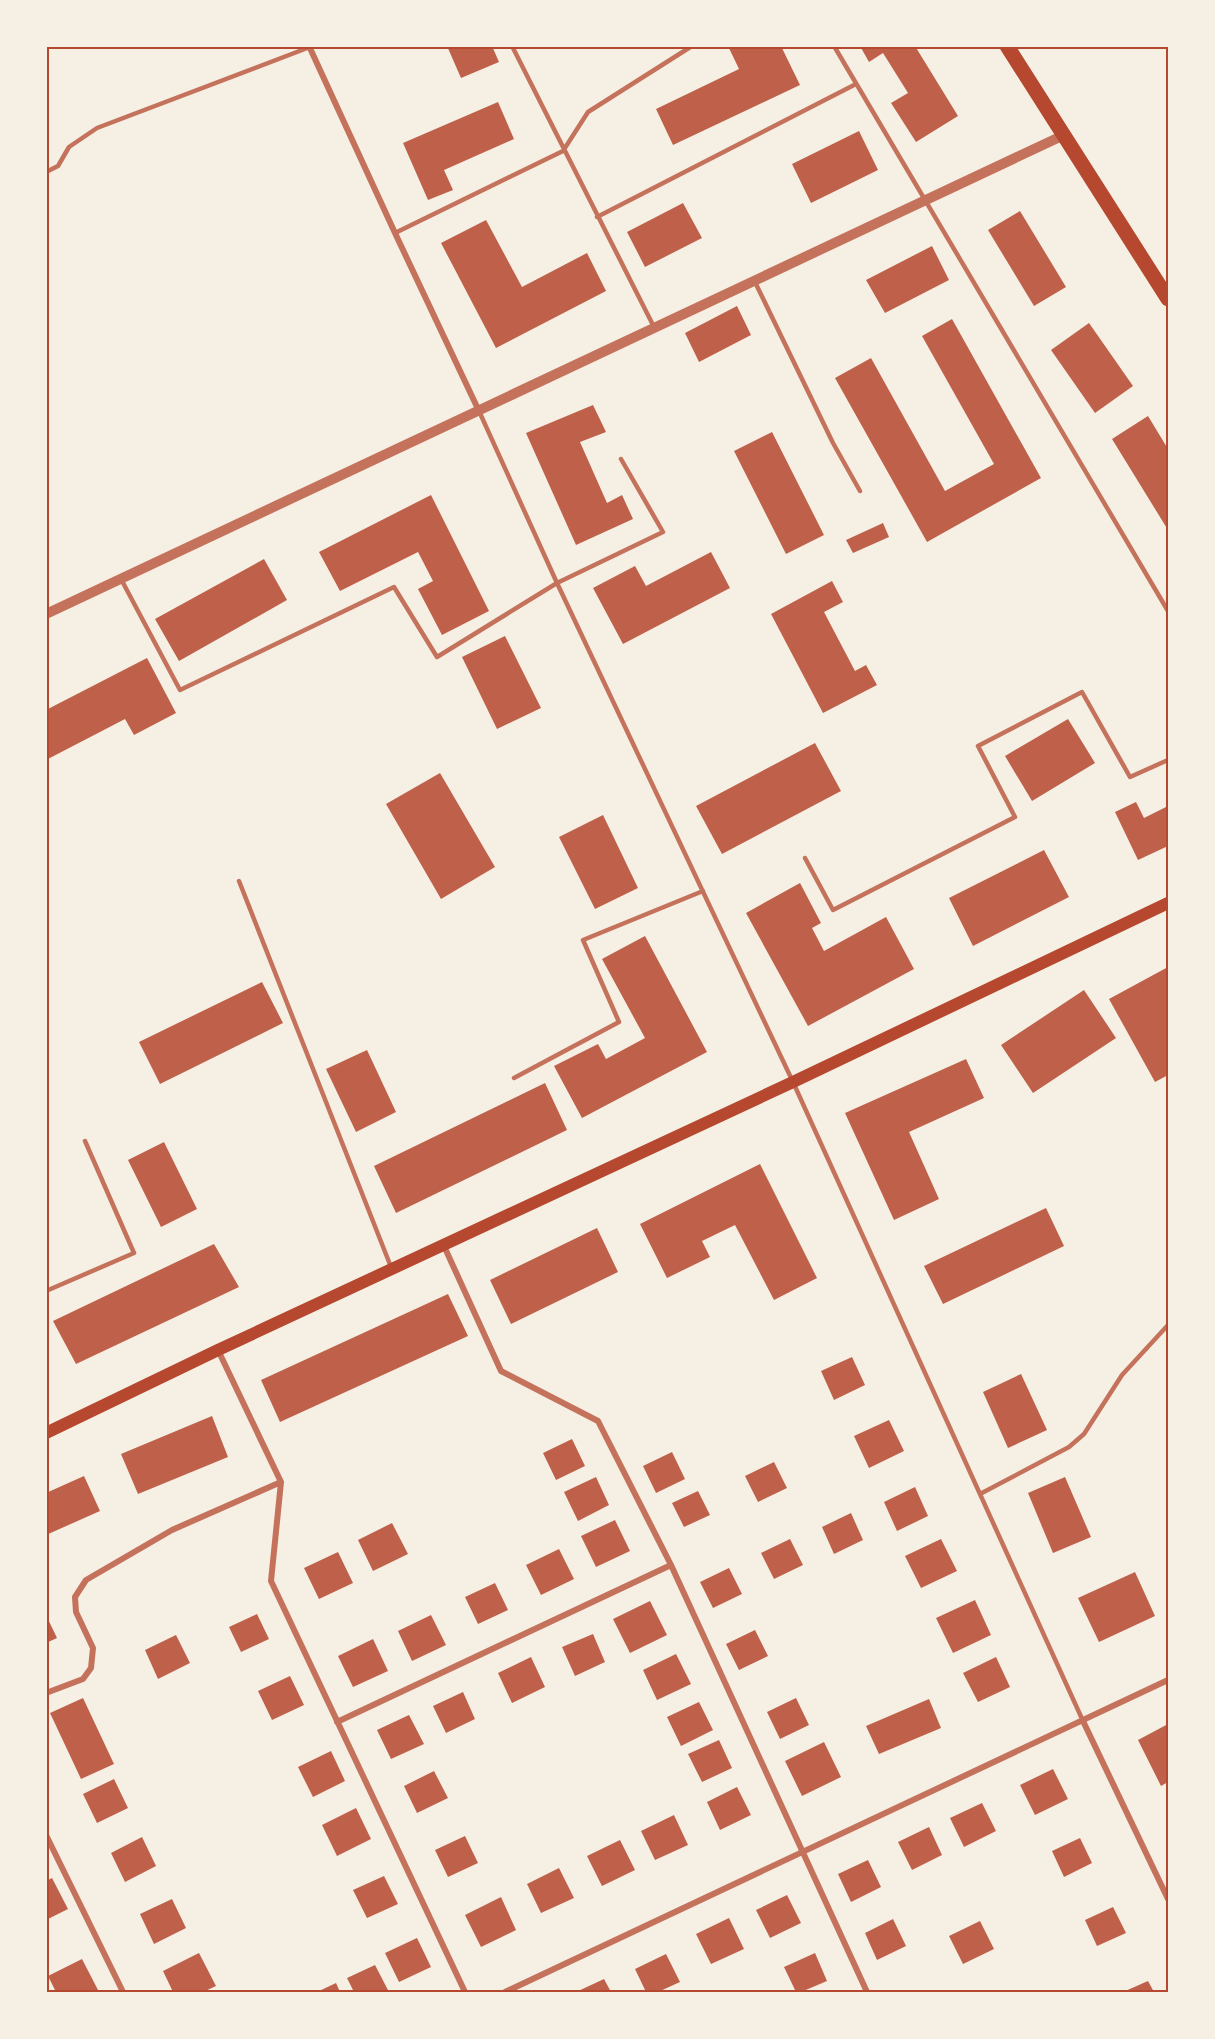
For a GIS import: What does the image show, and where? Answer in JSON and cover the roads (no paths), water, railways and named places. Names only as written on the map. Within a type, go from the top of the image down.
[{"type":"main road","points":[[1007,46],[1168,300]]},
{"type":"main road","points":[[46,1433],[218,1350],[794,1082],[1168,903]]},
{"type":"street","points":[[309,47],[478,410]]},
{"type":"street","points":[[46,614],[1064,135]]},
{"type":"street","points":[[444,1246],[501,1371],[598,1421],[671,1565],[867,1992]]},
{"type":"street","points":[[218,1350],[281,1482],[271,1581],[465,1992]]},
{"type":"street","points":[[46,1693],[82,1679],[91,1668],[93,1648],[76,1612],[75,1597],[86,1580],[172,1530],[281,1482]]},
{"type":"street","points":[[337,1722],[671,1565]]},
{"type":"street","points":[[505,1992],[1168,1680]]},
{"type":"street","points":[[1083,1721],[1168,1899]]},
{"type":"street","points":[[46,1835],[50,1850],[123,1992]]},
{"type":"lane","points":[[512,46],[563,151],[654,327]]},
{"type":"lane","points":[[394,233],[563,151],[588,112],[692,46]]},
{"type":"lane","points":[[834,46],[1168,611]]},
{"type":"lane","points":[[46,172],[58,166],[69,147],[97,128],[309,47]]},
{"type":"lane","points":[[597,217],[856,84]]},
{"type":"lane","points":[[754,280],[833,443],[860,491]]},
{"type":"lane","points":[[478,410],[557,584],[794,1082],[1083,1721]]},
{"type":"lane","points":[[121,579],[180,690],[394,587],[437,657],[557,584],[663,532],[621,459]]},
{"type":"lane","points":[[806,858],[833,910],[1015,817],[978,746],[1082,692],[1130,777],[1168,760]]},
{"type":"lane","points":[[239,881],[392,1269]]},
{"type":"lane","points":[[514,1078],[619,1022],[583,940],[703,891]]},
{"type":"lane","points":[[46,1291],[134,1253],[85,1141]]},
{"type":"lane","points":[[980,1494],[1069,1447],[1084,1434],[1122,1375],[1168,1324]]}]
